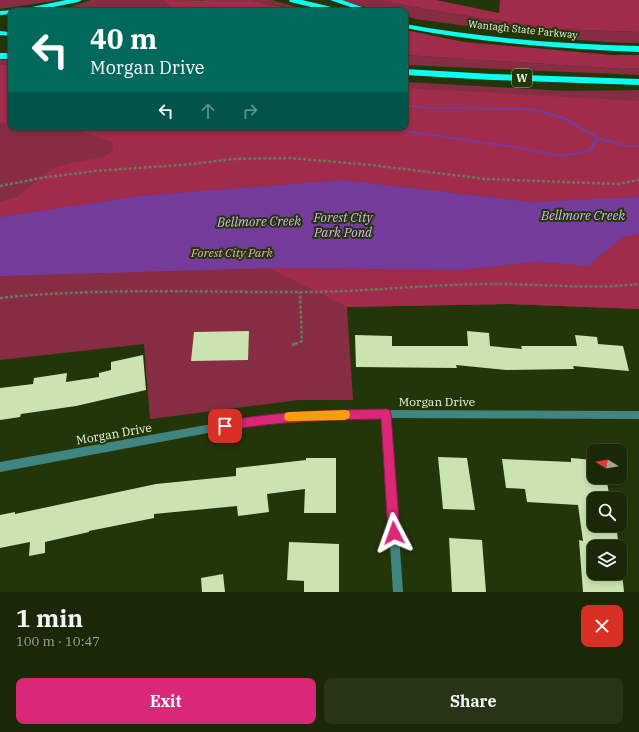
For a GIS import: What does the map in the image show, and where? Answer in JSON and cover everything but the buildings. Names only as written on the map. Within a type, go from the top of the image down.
[{"type":"highway","points":[[37,8],[78,0]]},
{"type":"highway","points":[[293,0],[325,8]]},
{"type":"highway","points":[[334,0],[360,8]]},
{"type":"highway","points":[[408,21],[478,37]]},
{"type":"highway","name":"Wantagh State Parkway","points":[[408,26],[478,37],[543,44],[639,49]]},
{"type":"highway","name":"W","points":[[408,72],[639,82]]},
{"type":"street","name":"Morgan Drive","points":[[0,467],[256,420],[295,416],[386,414],[639,415]]},
{"type":"street","points":[[386,414],[398,592]]},
{"type":"path","points":[[0,186],[41,178],[95,171],[194,164],[233,159],[291,158],[371,165],[486,179],[617,184],[639,180]]},
{"type":"path","points":[[0,298],[46,293],[192,291],[300,292],[376,290],[482,284],[612,287],[639,284]]},
{"type":"path","points":[[292,345],[302,341],[300,292]]},
{"type":"green space","points":[[0,0],[60,0],[0,9]]},
{"type":"green space","points":[[91,0],[163,0],[171,8],[67,8]]},
{"type":"green space","points":[[204,0],[271,0],[300,8],[253,1],[209,2]]},
{"type":"green space","points":[[341,0],[377,0],[448,13],[554,29],[639,32],[639,43],[555,38],[499,31],[416,19],[408,17],[408,8],[369,8]]},
{"type":"green space","points":[[408,55],[623,69],[639,68],[639,75],[408,65]]},
{"type":"green space","name":"Forest City Park","points":[[0,60],[8,60],[8,130],[408,130],[408,82],[568,91],[639,90],[639,309],[508,304],[347,307],[353,400],[299,400],[150,419],[144,344],[0,360]]},
{"type":"shaded area","points":[[163,0],[253,1],[290,8],[171,8]]},
{"type":"shaded area","points":[[377,0],[436,0],[499,13],[500,0],[639,0],[639,32],[554,29],[448,13]]},
{"type":"shaded area","points":[[408,31],[464,42],[612,55],[639,55],[639,68],[623,69],[408,55]]},
{"type":"shaded area","points":[[0,65],[8,65],[8,124],[0,123]]},
{"type":"shaded area","points":[[408,88],[639,101],[639,197],[531,202],[343,180],[138,196],[0,217],[0,202],[17,197],[50,170],[70,163],[104,157],[114,150],[112,142],[78,130],[408,130]]},
{"type":"shaded area","points":[[639,234],[639,309],[508,304],[347,307],[269,268],[460,270],[536,262],[588,266],[623,237]]},
{"type":"water","name":"Forest City Park Pond","points":[[343,180],[531,202],[639,197],[639,234],[623,237],[588,266],[536,262],[460,270],[269,268],[0,276],[0,217],[138,196]]},
{"type":"waterway","points":[[408,105],[429,108],[530,109],[561,117],[598,138]]},
{"type":"waterway","points":[[404,131],[514,147],[561,156],[589,151],[598,138]]},
{"type":"waterway","points":[[598,138],[626,146],[639,146]]},
{"type":"slow traffic","points":[[289,417],[345,415]]},
{"type":"route","points":[[225,426],[256,420],[295,416],[386,414],[394,533]]},
{"type":"water label","name":"Bellmore Creek","points":[[583,215]]},
{"type":"water label","name":"Bellmore Creek","points":[[259,221]]}]
